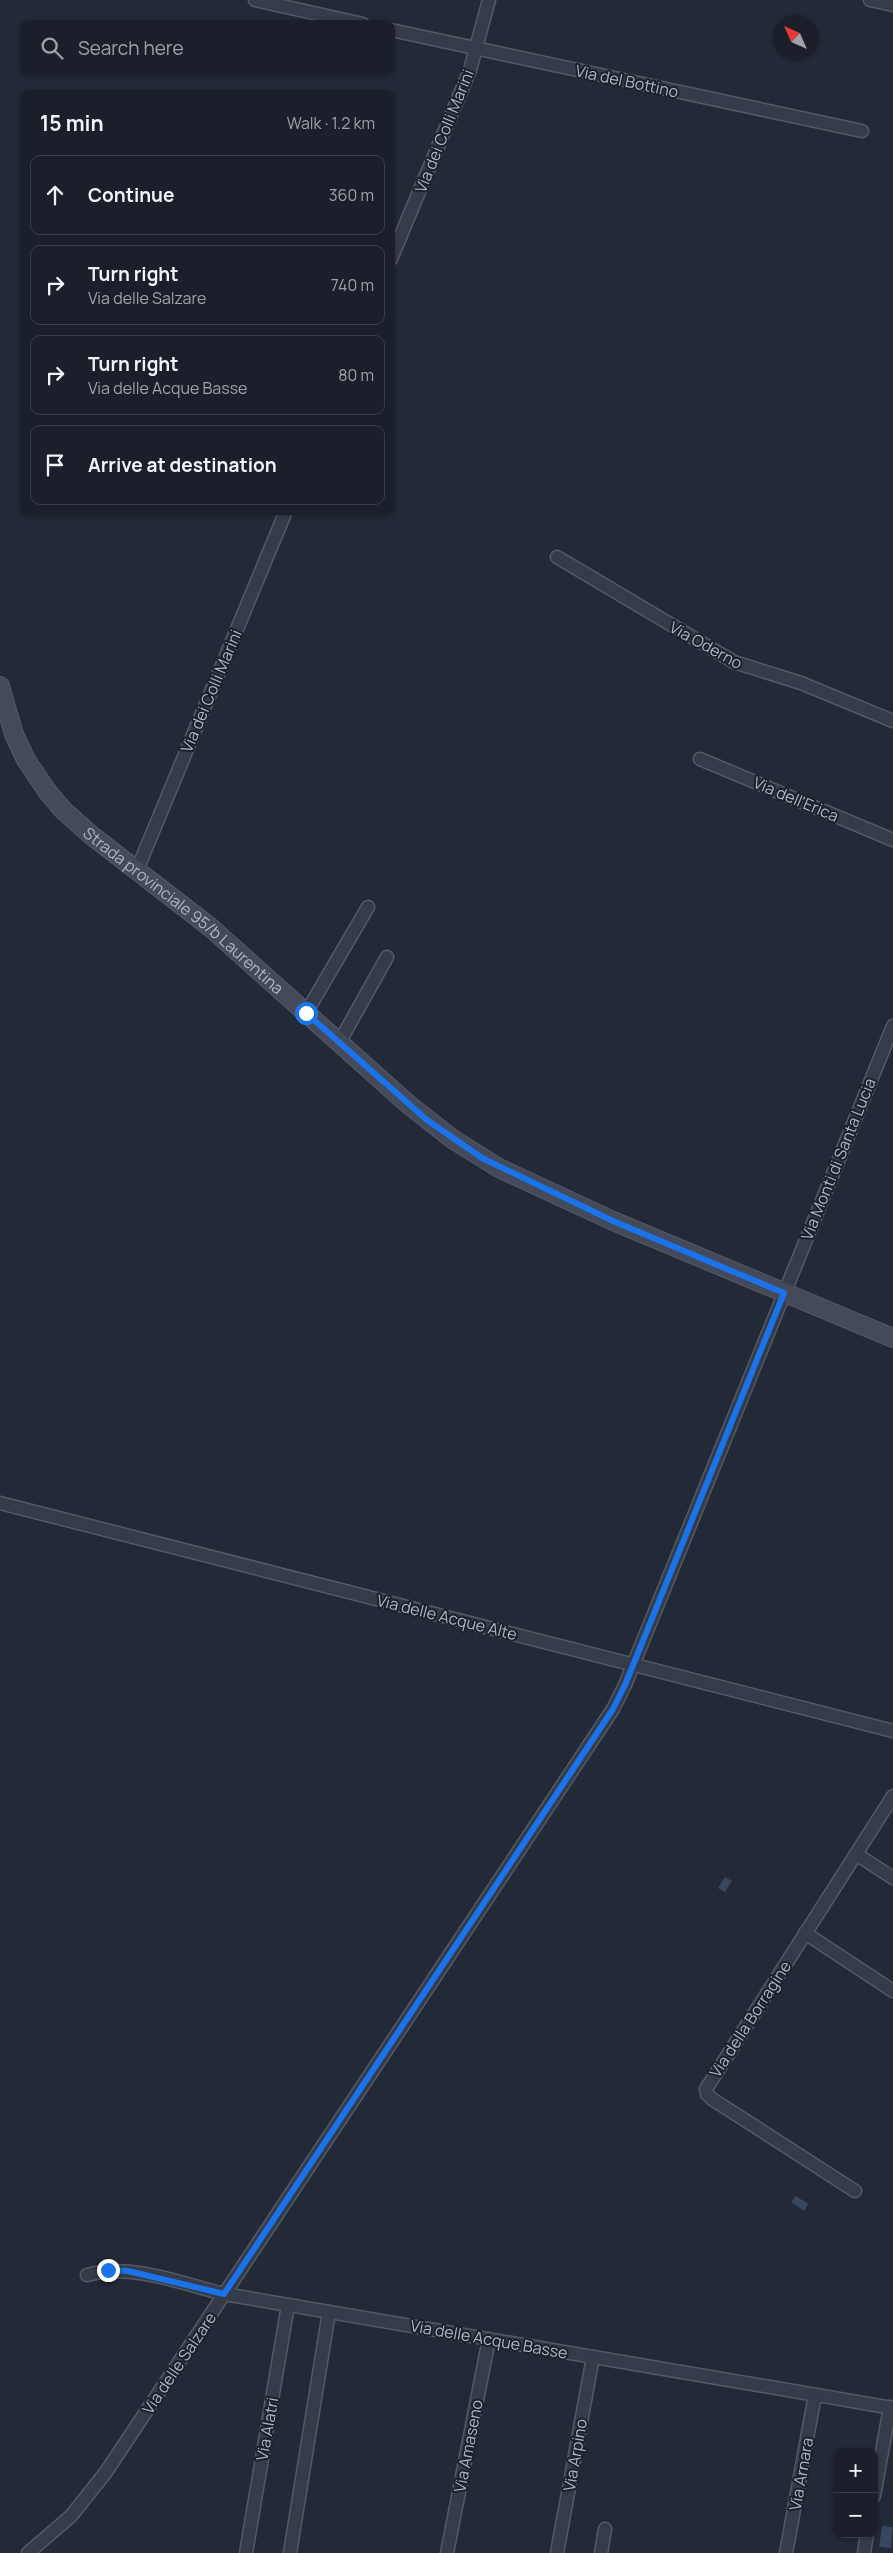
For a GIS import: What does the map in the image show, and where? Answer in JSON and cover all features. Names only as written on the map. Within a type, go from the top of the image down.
[{"type":"main road","name":"Strada provinciale 95/b Laurentina","points":[[0,686],[19,747],[46,791],[77,823],[210,927],[427,1120],[482,1158],[613,1221],[893,1338]]},
{"type":"street","points":[[255,0],[344,20]]},
{"type":"street","name":"Via dei Colli Marini","points":[[395,249],[477,49],[489,0]]},
{"type":"street","points":[[870,0],[893,5]]},
{"type":"street","name":"Via del Bottino","points":[[395,31],[862,131]]},
{"type":"street","name":"Via dei Colli Marini","points":[[137,870],[284,515]]},
{"type":"street","name":"Via Oderno","points":[[557,557],[734,662],[801,683],[893,721]]},
{"type":"street","name":"Via dell'Erica","points":[[700,759],[893,840]]},
{"type":"street","points":[[306,1013],[368,907]]},
{"type":"street","points":[[340,1043],[387,957]]},
{"type":"street","name":"Via Monti di Santa Lucia","points":[[784,1293],[893,1026]]},
{"type":"street","name":"Via delle Salzare","points":[[28,2553],[67,2520],[94,2488],[620,1696],[784,1293]]},
{"type":"street","name":"Via delle Acque Alte","points":[[0,1503],[893,1731]]},
{"type":"street","name":"Via della Borragine","points":[[855,2191],[712,2099],[706,2091],[709,2082],[893,1796]]},
{"type":"street","points":[[856,1854],[893,1878]]},
{"type":"street","points":[[805,1933],[893,1991]]},
{"type":"street","name":"Via delle Acque Basse","points":[[87,2274],[112,2270],[128,2271],[224,2294],[892,2408]]},
{"type":"street","name":"Via Alatri","points":[[246,2553],[288,2305]]},
{"type":"street","points":[[290,2553],[329,2312]]},
{"type":"street","name":"Via Amaseno","points":[[447,2553],[489,2339]]},
{"type":"street","name":"Via Arpino","points":[[557,2553],[593,2357]]},
{"type":"street","name":"Via Arnara","points":[[786,2553],[815,2394]]},
{"type":"street","points":[[875,2493],[892,2408]]},
{"type":"street","points":[[601,2553],[605,2529]]},
{"type":"street","points":[[864,2553],[866,2538]]},
{"type":"water","points":[[725,1877],[732,1881],[725,1892],[718,1888]]},
{"type":"water","points":[[796,2196],[808,2204],[804,2211],[791,2202]]},
{"type":"water","points":[[882,2526],[893,2527],[891,2548],[879,2547]]},
{"type":"route","points":[[108,2270],[128,2271],[224,2294],[613,1709],[625,1685],[784,1293],[613,1221],[482,1158],[427,1120],[306,1013]]}]
